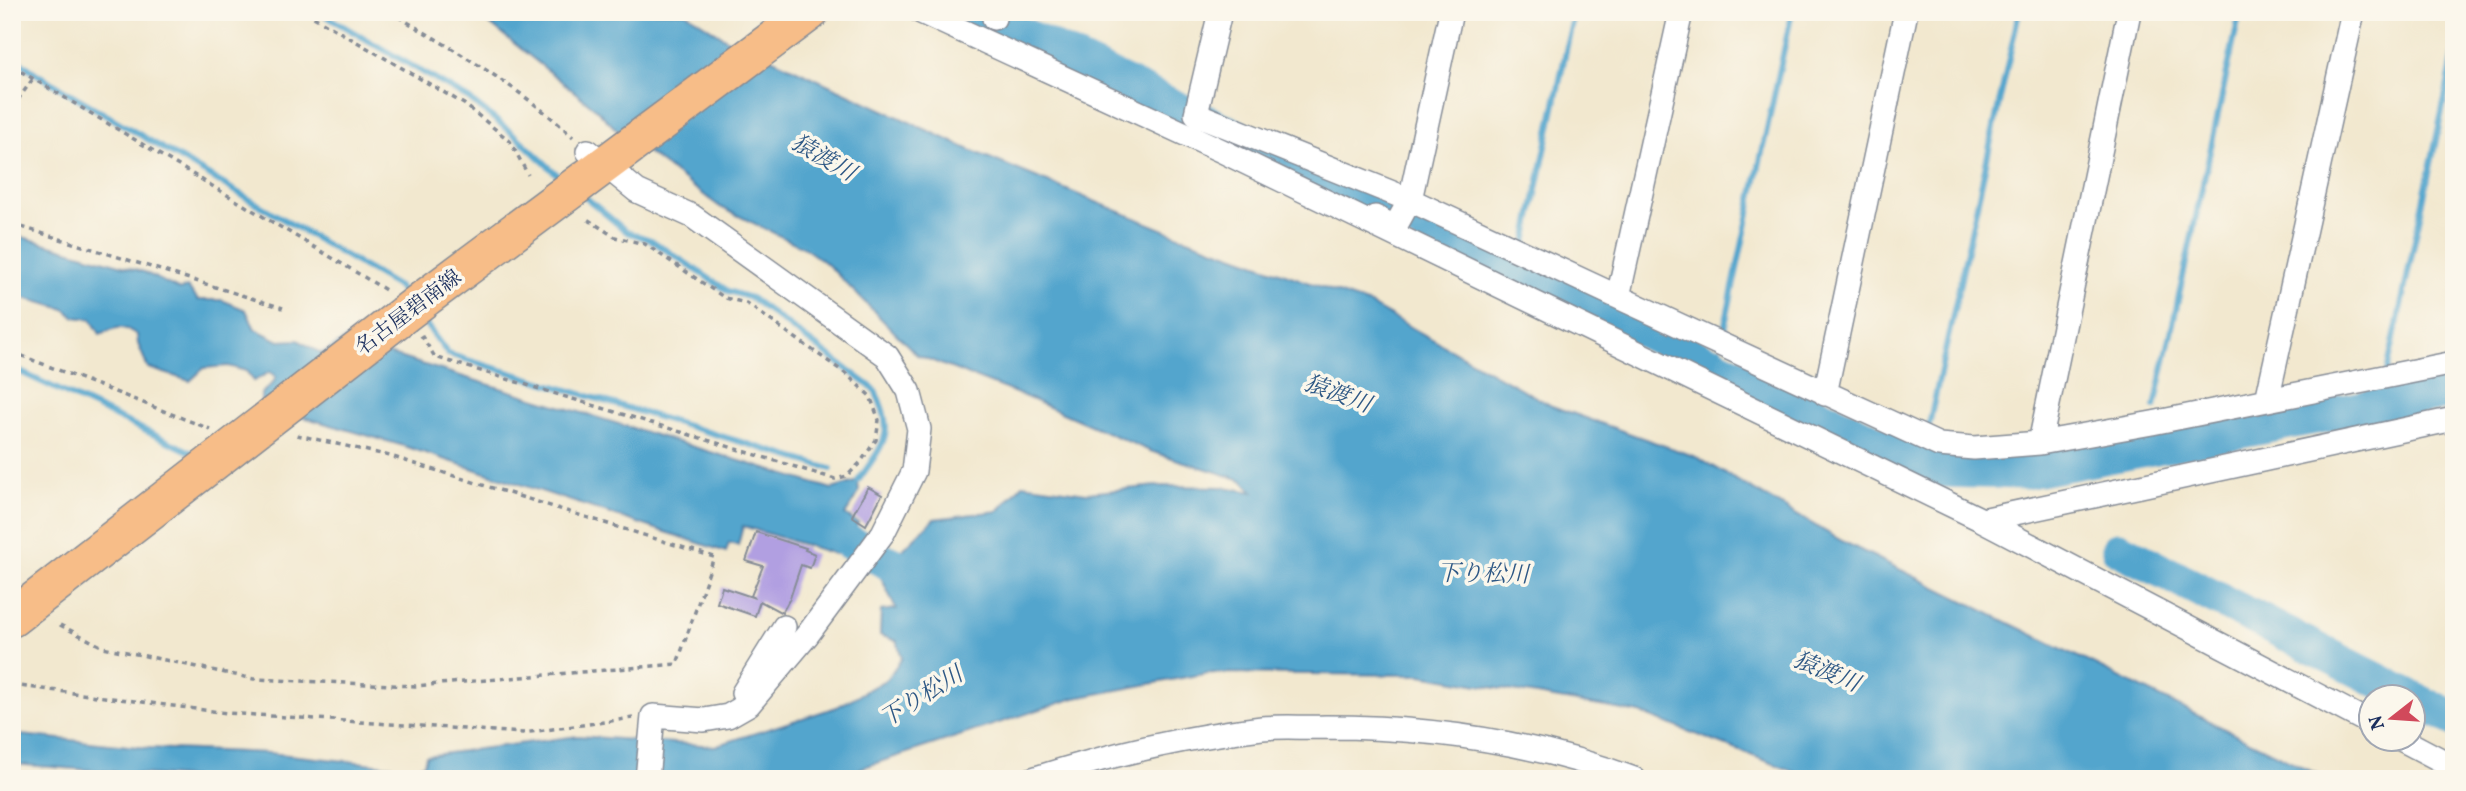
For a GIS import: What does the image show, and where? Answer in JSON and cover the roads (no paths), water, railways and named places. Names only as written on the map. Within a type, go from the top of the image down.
[{"type":"main road","name":"名古屋碧南線","points":[[12,618],[406,311],[810,12]]},
{"type":"street","points":[[921,12],[1311,195],[1982,520],[2358,717]]},
{"type":"street","points":[[1220,12],[1196,114],[1410,201],[1938,445],[1974,448],[2040,443],[2152,424],[2454,363]]},
{"type":"street","points":[[1311,195],[1329,195],[1395,227],[1410,201],[1451,12]]},
{"type":"street","points":[[1618,297],[1681,12]]},
{"type":"street","points":[[1825,394],[1906,12]]},
{"type":"street","points":[[2040,443],[2129,12]]},
{"type":"street","points":[[2267,400],[2353,12]]},
{"type":"street","points":[[589,178],[637,191],[692,216],[887,356],[909,391],[919,429],[914,471],[883,533],[825,611],[749,704],[728,716],[704,720],[653,716],[646,779]]},
{"type":"street","points":[[1982,520],[2454,419]]},
{"type":"street","points":[[728,716],[784,627]]},
{"type":"street","points":[[1033,779],[1154,745],[1264,728],[1367,727],[1486,738],[1600,766],[1634,779]]},
{"type":"street","points":[[2426,752],[2454,767]]},
{"type":"water","points":[[475,12],[685,12],[734,44],[762,54],[970,150],[1179,236],[1369,304],[1552,406],[1696,457],[1842,541],[2327,779],[1814,779],[1640,713],[1421,675],[1208,673],[1075,698],[861,768],[846,779],[209,779],[12,764],[12,734],[148,748],[269,753],[414,768],[424,764],[426,756],[578,736],[715,746],[837,707],[887,679],[902,658],[897,641],[880,635],[881,611],[896,609],[879,573],[934,519],[998,511],[1023,484],[1086,493],[1157,486],[1224,487],[1253,492],[1242,480],[1150,451],[1026,397],[917,355],[827,264],[803,247],[720,207],[616,129],[597,110]]},
{"type":"water","points":[[12,234],[144,272],[180,290],[187,287],[198,300],[222,300],[246,310],[255,329],[279,341],[298,340],[321,353],[350,337],[382,352],[832,489],[858,481],[859,493],[845,515],[858,523],[854,529],[866,537],[851,554],[841,547],[835,554],[743,526],[738,545],[729,543],[726,552],[404,446],[261,405],[261,394],[276,377],[270,372],[254,381],[246,371],[228,366],[204,368],[190,381],[148,368],[137,335],[127,329],[119,328],[100,334],[91,319],[74,317],[65,309],[12,295]]},
{"type":"waterway","points":[[319,12],[469,99],[516,136],[564,181]]},
{"type":"waterway","points":[[975,12],[1935,470],[2024,472],[2454,391]]},
{"type":"waterway","points":[[1525,247],[1574,12]]},
{"type":"waterway","points":[[1722,339],[1792,12]]},
{"type":"waterway","points":[[1927,434],[2019,12]]},
{"type":"waterway","points":[[2155,407],[2240,12]]},
{"type":"waterway","points":[[2387,372],[2454,55]]},
{"type":"waterway","points":[[12,56],[37,74],[398,287],[407,298]]},
{"type":"waterway","points":[[584,196],[627,232],[651,240],[728,291],[751,298],[874,389],[881,404],[886,427],[881,447],[858,481]]},
{"type":"waterway","points":[[1520,271],[1522,257]]},
{"type":"waterway","points":[[419,315],[448,354],[831,469]]},
{"type":"waterway","points":[[1716,365],[1719,349]]},
{"type":"waterway","points":[[12,368],[195,454]]},
{"type":"waterway","points":[[2381,405],[2385,382]]},
{"type":"waterway","points":[[2146,449],[2148,440]]},
{"type":"waterway","points":[[1921,463],[1925,445]]},
{"type":"waterway","points":[[838,536],[889,563],[933,581]]},
{"type":"waterway","points":[[2119,549],[2381,682]]},
{"type":"waterway","points":[[2428,706],[2454,719]]},
{"type":"water label","name":"猿渡川","points":[[824,157]]},
{"type":"water label","name":"猿渡川","points":[[1338,393]]},
{"type":"water label","name":"下り松川","points":[[1483,573]]},
{"type":"water label","name":"猿渡川","points":[[1827,671]]},
{"type":"water label","name":"下り松川","points":[[921,696]]}]
